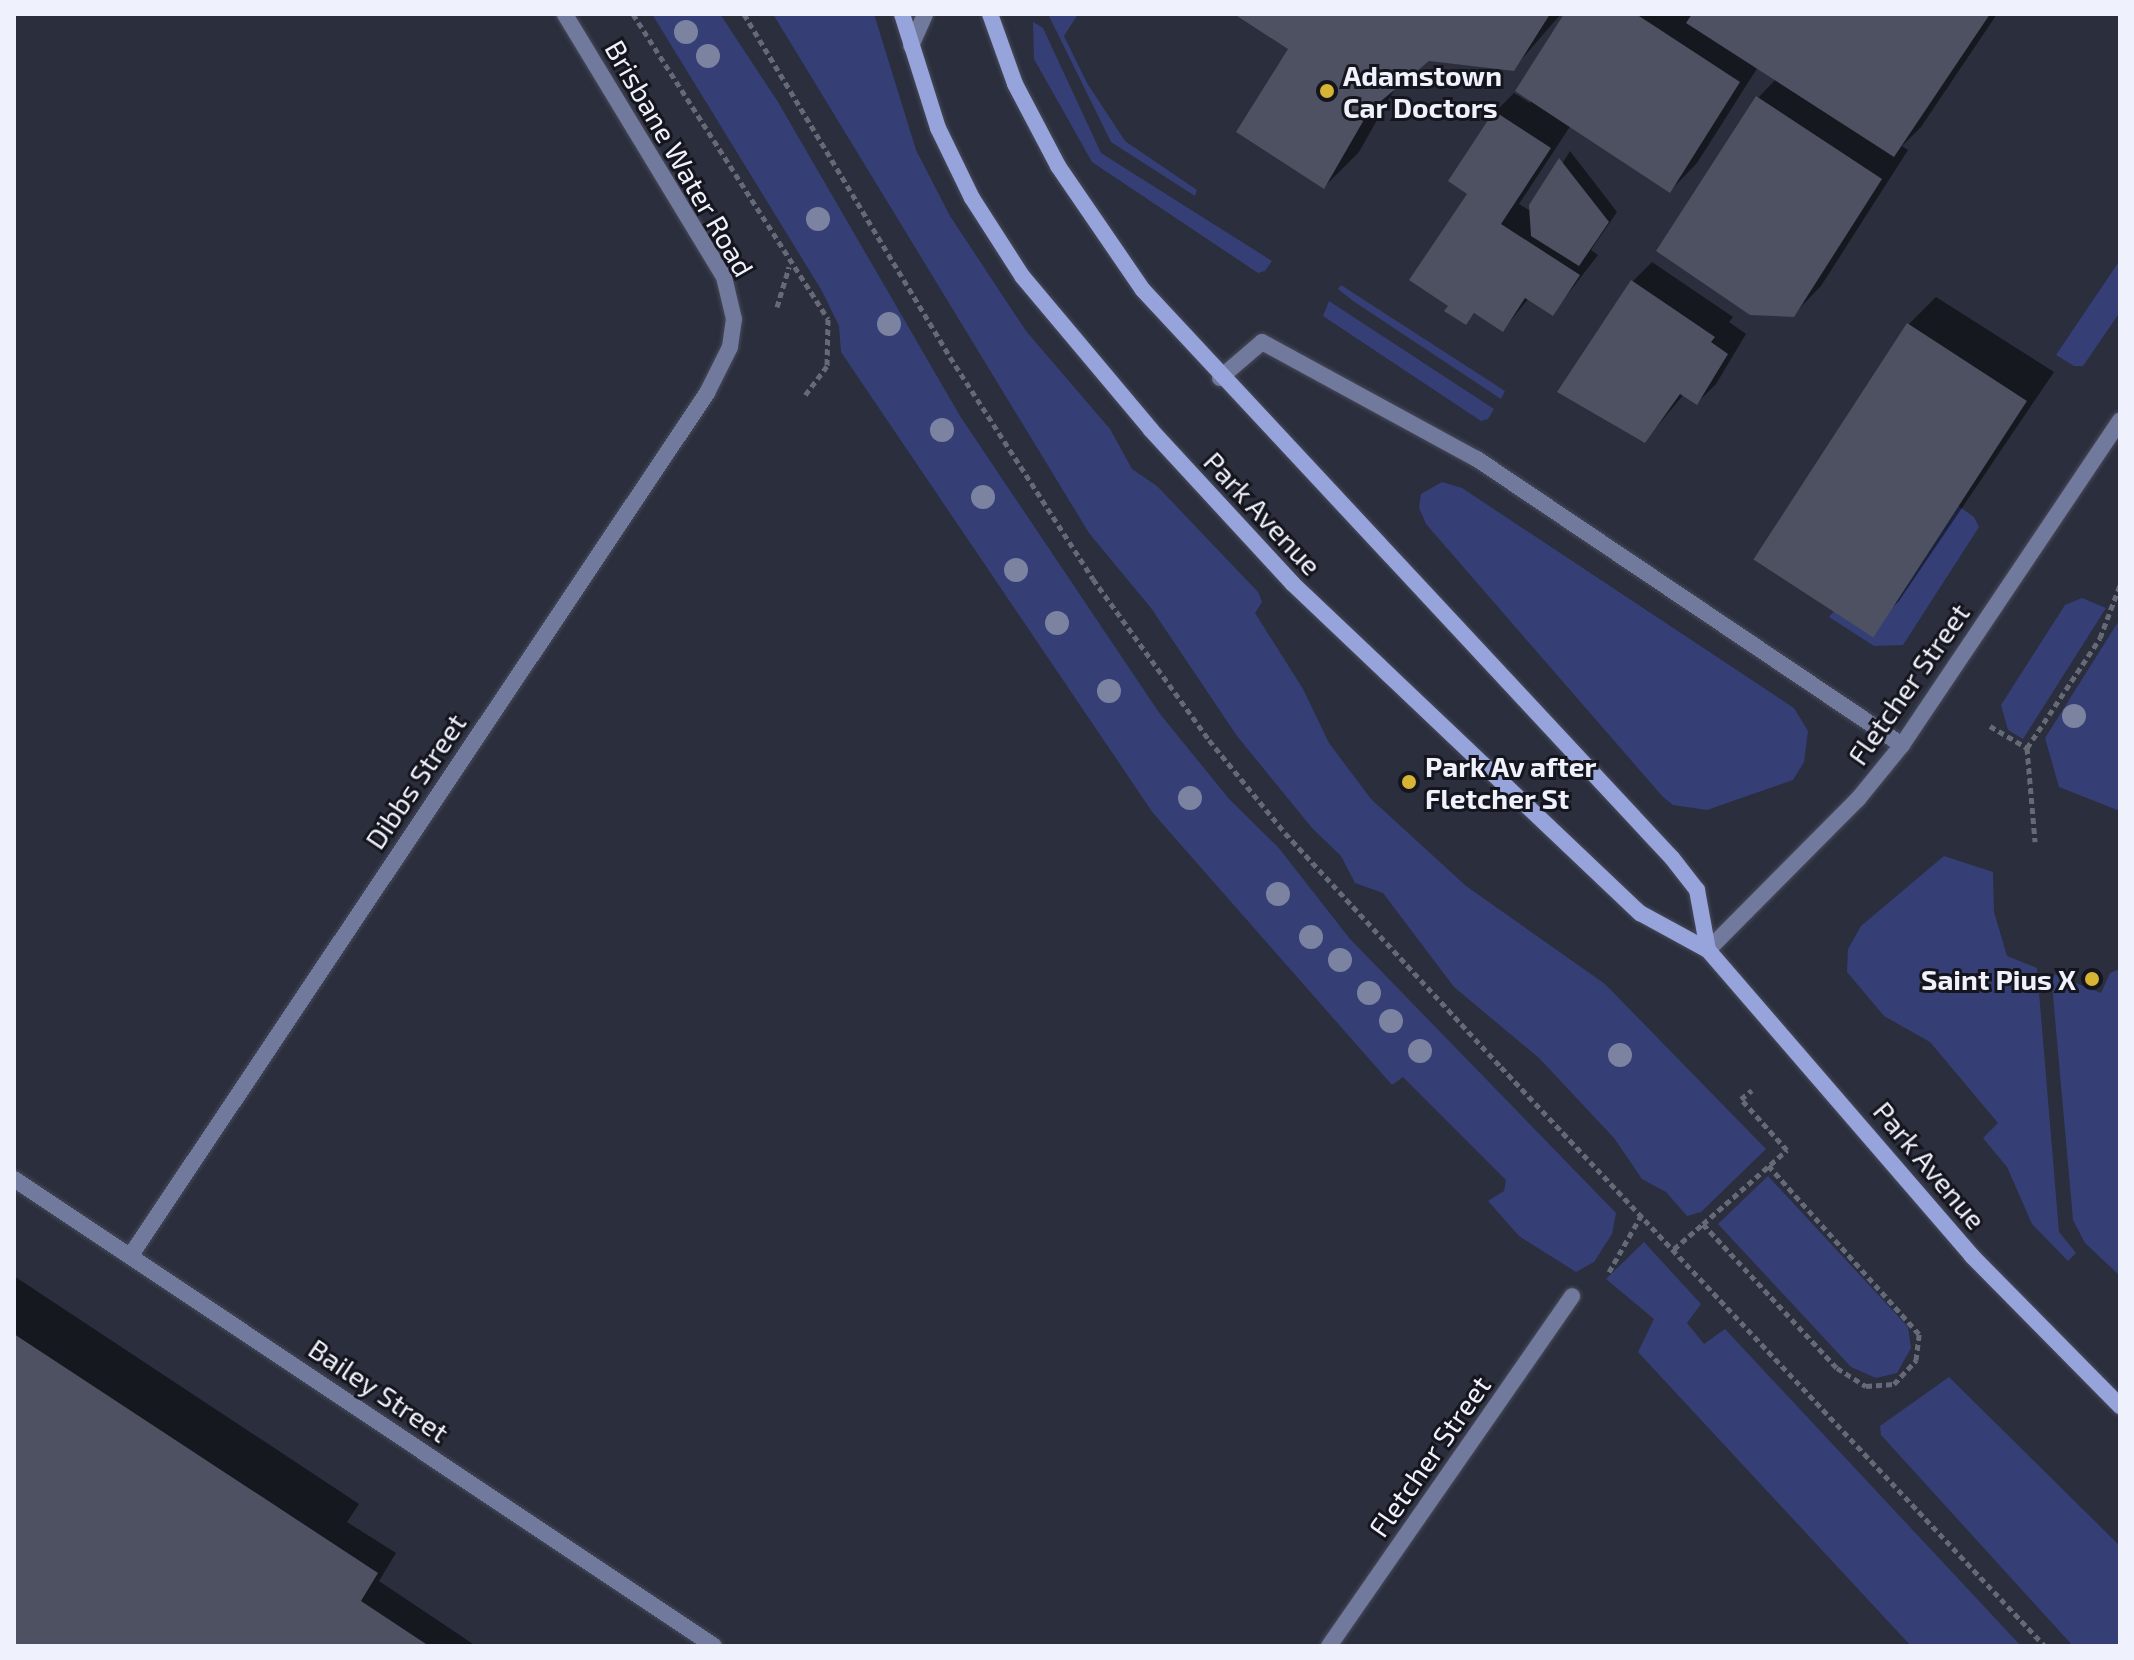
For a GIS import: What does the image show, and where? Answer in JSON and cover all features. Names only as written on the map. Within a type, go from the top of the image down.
[{"type":"main road","name":"Park Avenue","points":[[902,14],[938,128],[981,211],[1022,276],[1151,430],[1292,583],[1640,913],[1708,950],[1972,1256],[2120,1406]]},
{"type":"main road","points":[[990,14],[1015,84],[1083,210],[1143,290],[1220,378],[1672,858],[1697,890],[1708,950]]},
{"type":"street","name":"Brisbane Water Road","points":[[565,14],[724,277],[734,319],[731,332]]},
{"type":"street","points":[[911,46],[925,14]]},
{"type":"street","name":"Dibbs Street","points":[[131,1255],[707,393],[730,347],[731,332]]},
{"type":"street","points":[[1220,378],[1262,342],[1477,459],[1902,745]]},
{"type":"street","name":"Fletcher Street","points":[[1708,950],[1858,799],[1902,745],[2120,421]]},
{"type":"street","name":"Bailey Street","points":[[14,1179],[714,1646]]},
{"type":"street","name":"Fletcher Street","points":[[1329,1646],[1572,1296]]},
{"type":"path","points":[[633,14],[789,266],[816,299],[831,335],[827,366],[804,397]]},
{"type":"path","points":[[744,14],[950,357],[1093,579],[1209,740],[1285,833],[2045,1646]]},
{"type":"path","points":[[2035,842],[2027,748],[2100,638],[2120,585]]},
{"type":"path","points":[[1990,726],[2027,748]]},
{"type":"path","points":[[1674,1249],[1787,1150],[1741,1099],[1752,1090]]},
{"type":"path","points":[[1703,1224],[1837,1368],[1866,1386],[1894,1384],[1916,1360],[1919,1334],[1768,1165]]},
{"type":"path","points":[[1572,1296],[1598,1284],[1610,1271],[1642,1214]]},
{"type":"shaded area","points":[[652,14],[720,14],[778,102],[960,416],[1160,714],[1230,800],[1278,847],[1350,939],[1616,1213],[1612,1234],[1594,1262],[1576,1272],[1519,1236],[1488,1201],[1504,1191],[1506,1180],[1403,1077],[1392,1085],[1153,813],[841,352],[839,326],[822,291]]},
{"type":"shaded area","points":[[773,14],[874,14],[916,150],[950,216],[1026,331],[1110,429],[1132,469],[1157,486],[1258,592],[1262,602],[1255,613],[1303,689],[1329,743],[1371,799],[1466,886],[1605,984],[1766,1149],[1701,1212],[1687,1216],[1666,1192],[1642,1179],[1614,1138],[1539,1058],[1454,987],[1383,893],[1355,883],[1341,856],[1312,828],[1237,736],[1151,608],[1089,533]]},
{"type":"shaded area","points":[[1048,14],[1078,14],[1064,36],[1087,83],[1125,141],[1197,190],[1195,196],[1111,142]]},
{"type":"shaded area","points":[[1033,22],[1043,28],[1101,153],[1272,261],[1265,271],[1258,273],[1092,162],[1034,59]]},
{"type":"shaded area","points":[[2120,260],[2120,312],[2083,366],[2074,366],[2056,355]]},
{"type":"shaded area","points":[[1341,285],[1505,391],[1501,399],[1353,301],[1338,289]]},
{"type":"shaded area","points":[[1329,301],[1494,409],[1488,419],[1481,421],[1323,316]]},
{"type":"shaded area","points":[[1442,482],[1462,488],[1794,708],[1808,731],[1804,762],[1793,780],[1707,810],[1673,805],[1663,797],[1426,524],[1419,508],[1421,494]]},
{"type":"shaded area","points":[[1957,505],[1974,517],[1979,527],[1903,645],[1874,646],[1829,617],[1835,610],[1871,631]]},
{"type":"shaded area","points":[[2082,598],[2106,608],[2023,739],[2008,730],[2001,705],[2065,605]]},
{"type":"shaded area","points":[[2120,619],[2120,811],[2059,787],[2045,738]]},
{"type":"shaded area","points":[[1944,856],[1993,872],[1994,912],[2007,956],[2037,968],[2059,1232],[2076,1253],[2068,1261],[2032,1224],[2007,1167],[1983,1138],[1998,1123],[1930,1042],[1884,1016],[1847,972],[1848,949],[1861,926]]},
{"type":"shaded area","points":[[2120,969],[2120,1276],[2085,1243],[2073,1220],[2051,973],[2101,993],[2110,973]]},
{"type":"shaded area","points":[[1768,1176],[1908,1327],[1911,1348],[1897,1373],[1876,1378],[1851,1367],[1718,1224]]},
{"type":"shaded area","points":[[1644,1242],[1701,1304],[1687,1323],[1704,1344],[1725,1329],[2021,1646],[1911,1646],[1638,1352],[1654,1319],[1606,1279]]},
{"type":"shaded area","points":[[1949,1377],[2120,1546],[2120,1646],[2073,1646],[1881,1435],[1880,1426]]},
{"type":"building","name":"Adamstown Car Doctors","points":[[1234,14],[1550,14],[1514,71],[1429,61],[1369,111],[1324,189],[1236,132],[1288,49]]},
{"type":"building","points":[[1564,14],[1636,14],[1740,82],[1670,193],[1515,91]]},
{"type":"building","points":[[1692,14],[1990,14],[1894,157],[1686,23]]},
{"type":"building","points":[[1756,96],[1882,179],[1794,317],[1750,315],[1656,251]]},
{"type":"building","points":[[1494,111],[1551,148],[1501,224],[1580,275],[1553,316],[1525,298],[1503,332],[1474,313],[1466,325],[1444,311],[1448,306],[1409,280],[1467,194],[1448,181]]},
{"type":"building","points":[[1559,158],[1609,222],[1579,266],[1531,236],[1529,205]]},
{"type":"building","points":[[1631,280],[1715,337],[1711,342],[1728,354],[1697,405],[1680,394],[1645,443],[1557,392]]},
{"type":"building","points":[[1907,323],[2027,401],[1873,637],[1753,560]]},
{"type":"building","points":[[14,1334],[378,1573],[361,1601],[429,1646],[14,1646]]},
{"type":"place","name":"Adamstown Car Doctors","points":[[1327,91]]},
{"type":"place","name":"Park Av after Fletcher St","points":[[1409,782]]},
{"type":"place","name":"Saint Pius X","points":[[2092,979]]}]
